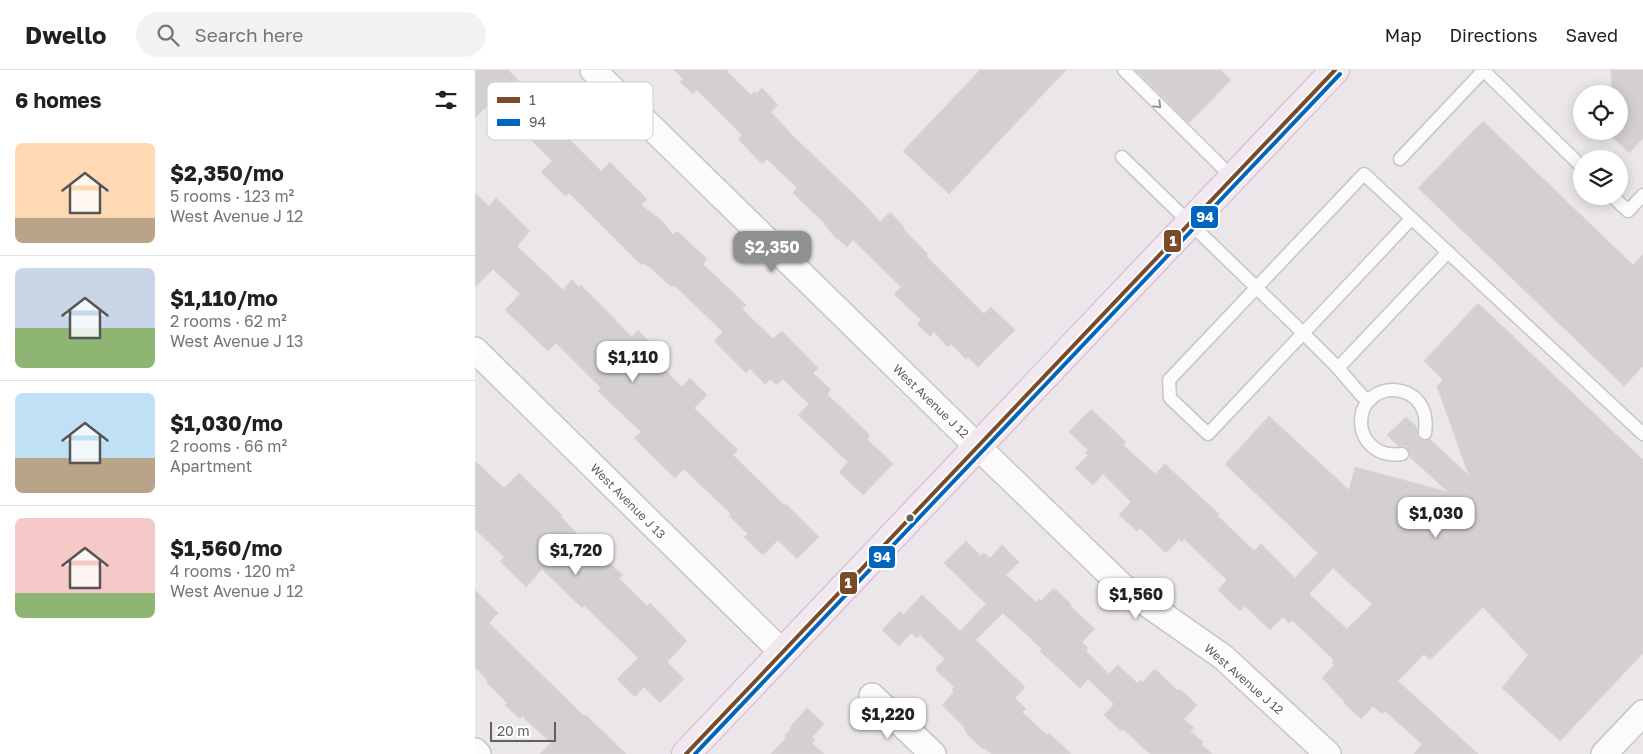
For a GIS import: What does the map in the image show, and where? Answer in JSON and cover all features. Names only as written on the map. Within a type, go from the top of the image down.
[{"type":"main road","points":[[686,754],[1335,70]]},
{"type":"street","name":"West Avenue J 12","points":[[593,70],[605,82]]},
{"type":"street","name":"West Avenue J 12","points":[[653,129],[1123,586],[1223,656],[1328,754]]},
{"type":"street","name":"West Avenue J 13","points":[[475,350],[782,652]]},
{"type":"street","points":[[872,696],[933,754]]},
{"type":"street","points":[[1604,754],[1643,713]]},
{"type":"street","points":[[475,751],[478,754]]},
{"type":"lane","points":[[1124,70],[1233,178]]},
{"type":"lane","points":[[1400,159],[1483,70],[1573,158]]},
{"type":"lane","points":[[1122,157],[1303,332],[1362,396],[1369,400]]},
{"type":"lane","points":[[1411,219],[1208,434],[1170,398],[1169,380],[1364,174],[1643,434]]},
{"type":"lane","points":[[1622,205],[1628,211],[1643,195]]},
{"type":"lane","points":[[1338,368],[1448,252]]},
{"type":"lane","points":[[1402,454],[1381,453],[1365,439],[1361,429],[1361,419],[1363,409],[1369,400],[1379,393],[1389,390],[1400,390],[1410,394],[1419,401],[1424,411],[1425,433]]},
{"type":"building","points":[[475,70],[508,70],[520,82],[487,82],[487,106],[475,118]]},
{"type":"building","points":[[674,70],[726,70],[751,95],[755,92],[756,94],[762,88],[778,105],[771,112],[880,222],[890,212],[904,227],[903,229],[928,254],[926,256],[984,314],[991,307],[1015,330],[978,367],[968,357],[966,359],[951,344],[948,347],[934,332],[930,336],[917,324],[921,320],[894,294],[901,287],[853,240],[847,247],[834,236],[822,221],[793,193],[797,188],[767,159],[762,164],[738,139],[742,135],[697,90],[693,94],[680,82],[683,79]]},
{"type":"building","points":[[980,70],[1066,70],[949,194],[903,151]]},
{"type":"building","points":[[1136,70],[1221,70],[1231,80],[1189,123]]},
{"type":"building","points":[[1611,70],[1643,70],[1643,138],[1629,153],[1615,140],[1628,140],[1628,85],[1612,85]]},
{"type":"building","points":[[1483,121],[1633,265],[1643,254],[1643,366],[1624,386],[1418,188]]},
{"type":"building","points":[[531,140],[570,140],[601,171],[610,162],[647,199],[641,205],[661,220],[673,235],[677,231],[707,259],[703,264],[746,305],[742,309],[773,339],[782,331],[818,368],[813,373],[831,390],[827,394],[870,435],[867,439],[893,464],[863,495],[839,472],[848,462],[798,415],[809,404],[783,379],[777,385],[770,379],[765,384],[750,369],[746,373],[714,341],[723,332],[674,285],[672,287],[647,265],[643,263],[641,265],[569,193],[565,196],[541,172],[552,161]]},
{"type":"building","points":[[475,193],[489,206],[496,198],[530,231],[517,246],[563,290],[572,280],[579,287],[581,285],[632,337],[638,330],[663,356],[657,362],[682,387],[690,378],[707,395],[694,408],[738,450],[733,455],[819,537],[797,559],[778,540],[763,555],[744,537],[748,534],[729,516],[731,514],[684,469],[675,478],[634,438],[641,432],[598,391],[601,388],[556,343],[548,351],[505,310],[520,294],[493,269],[475,287]]},
{"type":"building","points":[[1478,303],[1643,460],[1643,653],[1560,741],[1502,688],[1528,655],[1483,607],[1430,660],[1424,654],[1398,681],[1478,754],[1414,754],[1422,744],[1385,711],[1382,714],[1373,706],[1361,719],[1344,703],[1322,678],[1334,665],[1332,663],[1334,660],[1292,620],[1289,623],[1283,617],[1270,630],[1245,606],[1240,611],[1218,590],[1227,580],[1184,539],[1182,542],[1179,539],[1166,553],[1140,528],[1137,531],[1119,515],[1131,502],[1103,474],[1093,485],[1075,468],[1088,455],[1085,453],[1088,450],[1069,432],[1091,409],[1126,442],[1123,445],[1155,474],[1165,464],[1219,514],[1218,516],[1254,551],[1261,544],[1295,578],[1318,553],[1225,464],[1269,416],[1349,490],[1355,467],[1448,492],[1410,457],[1405,446],[1398,446],[1387,435],[1406,417],[1417,427],[1418,437],[1421,440],[1426,441],[1430,439],[1469,476],[1437,386],[1443,380],[1424,361]],"holes":[[[1333,568],[1372,604],[1347,629],[1309,594]]]},
{"type":"building","points":[[475,461],[504,488],[519,473],[562,515],[561,517],[580,537],[623,575],[619,578],[647,606],[650,603],[687,641],[667,662],[684,679],[660,703],[644,687],[635,697],[617,679],[638,658],[584,605],[582,608],[542,569],[526,587],[500,561],[504,557],[475,529]]},
{"type":"building","points":[[966,541],[981,556],[984,553],[990,558],[1002,545],[1019,562],[1006,575],[1036,602],[1039,599],[1041,601],[1054,588],[1095,629],[1082,642],[1088,648],[1086,651],[1109,674],[1118,665],[1137,683],[1140,680],[1143,682],[1155,669],[1178,691],[1180,689],[1197,705],[1184,719],[1194,728],[1190,731],[1203,742],[1201,744],[1212,754],[1150,754],[1123,729],[1121,731],[1104,715],[1114,704],[1088,679],[1080,688],[1003,613],[976,640],[1025,687],[1015,698],[1026,709],[1022,712],[1047,735],[1049,733],[1071,754],[992,754],[983,749],[966,733],[965,728],[942,705],[954,692],[952,690],[954,687],[935,669],[945,659],[920,635],[917,638],[911,633],[899,646],[882,630],[900,611],[903,615],[922,595],[960,631],[986,604],[944,563]]},
{"type":"building","points":[[475,590],[498,613],[489,623],[584,716],[586,715],[626,754],[540,754],[551,743],[522,716],[520,719],[505,705],[507,703],[487,683],[488,681],[475,667]]},
{"type":"building","points":[[807,708],[824,724],[812,737],[815,740],[812,743],[824,754],[771,754],[786,738],[784,736],[791,729],[790,727]]},
{"type":"transit line","name":"1","points":[[686,754],[1335,70]]},
{"type":"transit line","name":"94","points":[[695,754],[1340,74]]}]
